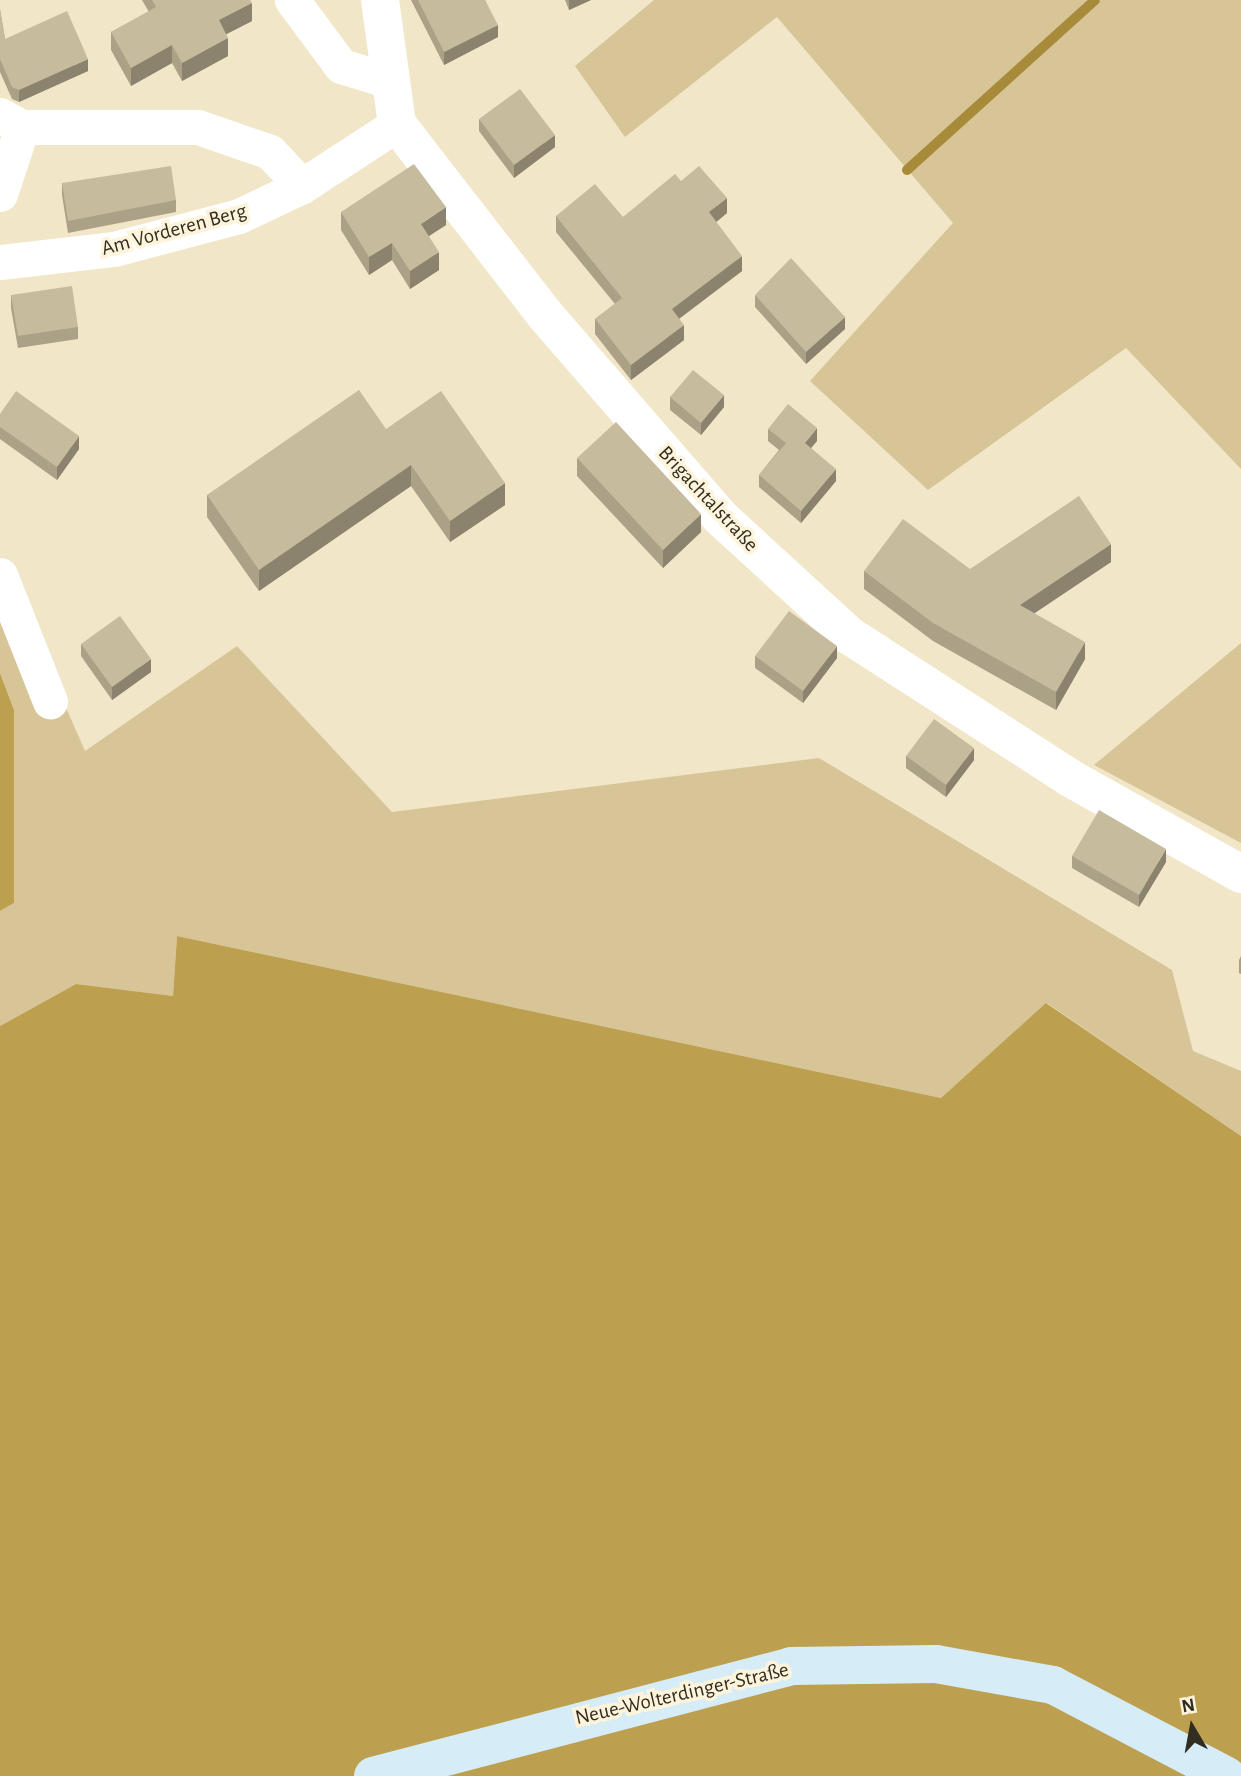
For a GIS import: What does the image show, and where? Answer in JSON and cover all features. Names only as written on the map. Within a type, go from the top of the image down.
[{"type":"main road","name":"Neue-Wolterdinger-Straße","points":[[373,1776],[791,1666],[936,1664],[1053,1685],[1227,1776]]},
{"type":"street","points":[[292,0],[341,66],[387,80]]},
{"type":"street","name":"Brigachtalstraße","points":[[380,0],[387,80],[397,124],[546,316],[720,517],[850,636],[1070,778],[1241,874]]},
{"type":"street","points":[[0,194],[11,121],[198,127],[270,152],[302,186]]},
{"type":"street","name":"Am Vorderen Berg","points":[[0,262],[114,249],[239,216],[302,186],[397,124]]},
{"type":"street","points":[[0,575],[50,701]]},
{"type":"shaded area","points":[[654,0],[1241,0],[1241,469],[1126,348],[928,490],[810,381],[953,223],[777,17],[625,137],[575,66]]},
{"type":"shaded area","points":[[0,557],[85,751],[237,646],[392,812],[819,758],[1172,970],[1193,1051],[1241,1071],[1241,1136],[1047,1003],[941,1098],[177,936],[173,996],[76,984],[0,1026],[0,911],[14,903],[14,710],[0,673]]},
{"type":"shaded area","points":[[1241,643],[1241,843],[1094,765]]},
{"type":"shaded area","points":[[0,673],[14,710],[14,903],[0,911]]},
{"type":"shaded area","points":[[177,936],[941,1098],[1046,1003],[1241,1136],[1241,1776],[0,1776],[0,1026],[76,984],[173,996]]},
{"type":"building","points":[[152,0],[250,0],[252,3],[219,20],[228,38],[182,63],[172,45],[131,68],[111,32],[156,7]]},
{"type":"building","points":[[418,0],[485,0],[498,25],[444,52]]},
{"type":"building","points":[[0,9],[5,39],[67,11],[88,59],[19,90],[12,87],[0,59]]},
{"type":"building","points":[[520,89],[555,135],[514,165],[479,119]]},
{"type":"building","points":[[414,164],[446,207],[421,224],[439,252],[410,271],[392,243],[369,257],[341,212]]},
{"type":"building","points":[[171,166],[176,200],[68,221],[62,183]]},
{"type":"building","points":[[699,166],[727,198],[709,212],[742,256],[672,309],[684,325],[631,365],[595,319],[622,298],[556,216],[595,184],[623,217],[675,174],[681,181]]},
{"type":"building","points":[[791,258],[845,317],[806,352],[755,295]]},
{"type":"building","points":[[72,286],[78,327],[18,336],[11,295]]},
{"type":"building","points":[[693,370],[724,395],[701,423],[670,397]]},
{"type":"building","points":[[359,390],[386,429],[441,391],[505,483],[450,521],[411,465],[259,570],[207,495]]},
{"type":"building","points":[[16,391],[79,436],[57,467],[0,427],[0,414]]},
{"type":"building","points":[[788,404],[817,428],[805,443],[836,469],[801,511],[759,475],[786,443],[768,429]]},
{"type":"building","points":[[616,422],[701,514],[663,550],[577,458]]},
{"type":"building","points":[[1079,496],[1111,544],[1020,605],[1085,642],[1056,692],[933,623],[864,571],[903,519],[970,569]]},
{"type":"building","points":[[789,611],[837,646],[803,691],[755,656]]},
{"type":"building","points":[[120,616],[151,659],[112,687],[81,644]]},
{"type":"building","points":[[934,719],[974,748],[946,785],[906,756]]},
{"type":"building","points":[[1099,810],[1166,849],[1139,895],[1072,856]]},
{"type":"waterway","points":[[907,170],[1095,0]]}]
